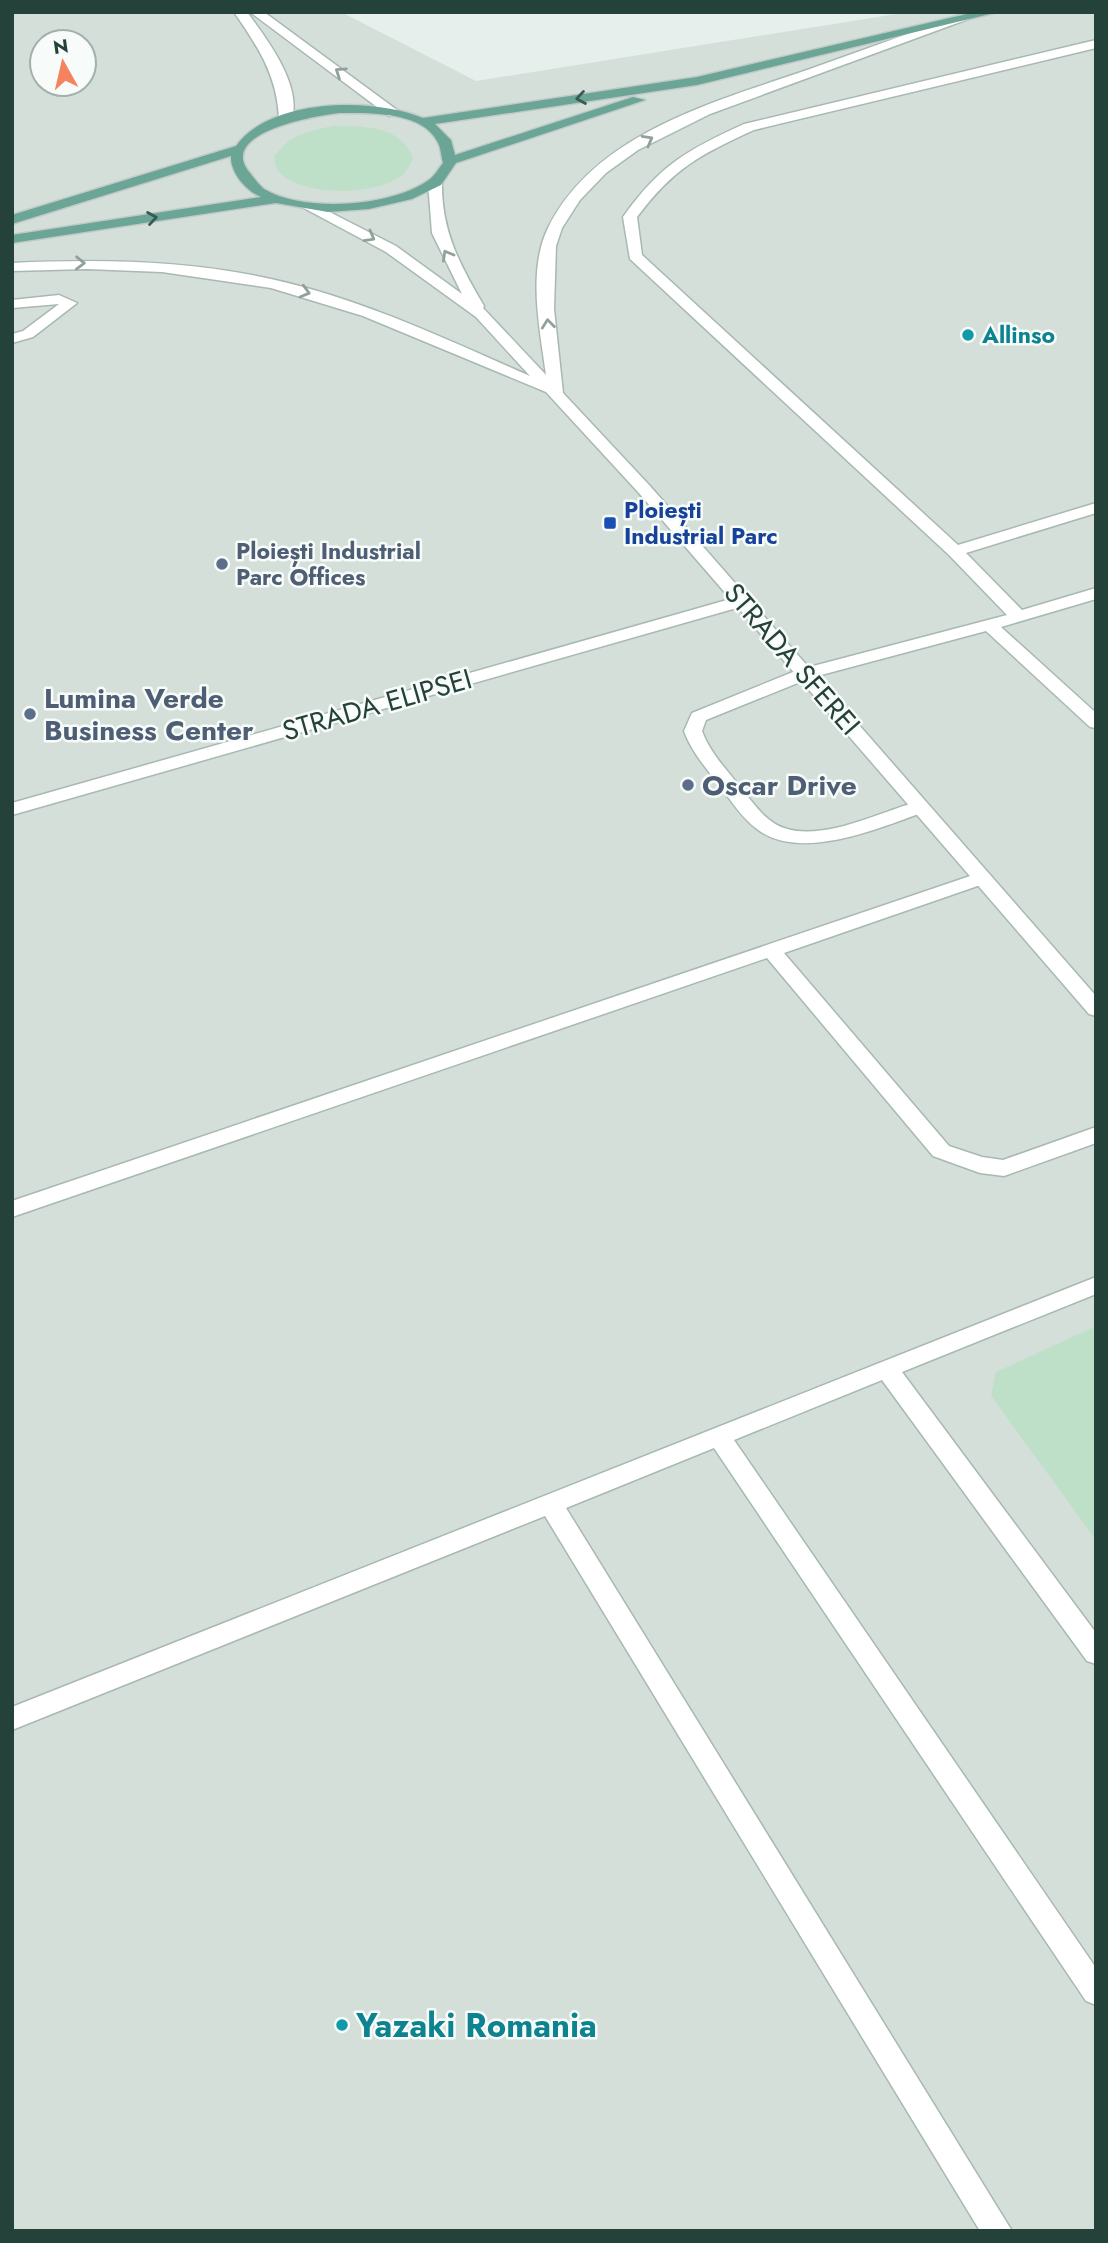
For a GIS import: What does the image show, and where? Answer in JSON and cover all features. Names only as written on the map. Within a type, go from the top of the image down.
[{"type":"main road","points":[[240,149],[237,163],[242,176],[255,189],[276,199],[309,207],[380,205],[412,195],[435,182],[450,161],[697,81],[992,12]]},
{"type":"main road","points":[[422,122],[697,81]]},
{"type":"main road","points":[[12,220],[240,149],[266,126],[286,118],[340,108],[394,113],[422,122],[439,134],[449,147],[450,161]]},
{"type":"main road","points":[[12,239],[276,199]]},
{"type":"street","points":[[240,12],[273,57],[281,75],[286,92],[286,118]]},
{"type":"street","points":[[256,12],[394,113]]},
{"type":"street","points":[[556,392],[546,305],[547,270],[555,230],[575,198],[609,164],[649,138],[728,103],[965,18]]},
{"type":"street","points":[[1019,617],[955,551],[635,256],[630,217],[657,181],[701,149],[749,127],[1096,44]]},
{"type":"street","name":"STRADA SFEREI","points":[[435,182],[433,212],[439,241],[481,314]]},
{"type":"street","name":"STRADA SFEREI","points":[[309,207],[391,249],[481,314],[556,392],[741,601],[1096,1009]]},
{"type":"street","points":[[12,267],[72,263],[138,265],[231,275],[308,293],[393,321],[556,392]]},
{"type":"street","points":[[12,304],[59,299],[70,303],[27,334],[12,339]]},
{"type":"street","points":[[955,551],[1096,508]]},
{"type":"street","points":[[920,807],[815,838],[787,836],[765,827],[699,747],[693,731],[698,717],[804,674],[1019,617],[1096,593]]},
{"type":"street","name":"STRADA ELIPSEI","points":[[12,809],[741,601]]},
{"type":"street","points":[[988,624],[1096,723]]},
{"type":"street","points":[[12,1209],[982,878]]},
{"type":"street","points":[[771,950],[941,1151],[980,1165],[1004,1168],[1096,1135]]},
{"type":"street","points":[[12,1719],[1096,1285]]},
{"type":"street","points":[[887,1370],[1096,1653]]},
{"type":"street","points":[[719,1436],[1096,1992]]},
{"type":"street","points":[[551,1504],[998,2231]]},
{"type":"shaded area","points":[[12,12],[341,12],[476,81],[909,12],[1096,12],[1096,2231],[12,2231]]},
{"type":"green space","points":[[333,126],[368,127],[390,133],[400,139],[413,158],[405,173],[394,181],[361,190],[323,190],[290,180],[279,172],[274,157],[286,144],[307,132]]},
{"type":"green space","points":[[1096,1326],[1096,1540],[991,1396],[996,1372]]},
{"type":"place","name":"Allinso","points":[[968,335]]},
{"type":"place","name":"Ploiești Industrial Parc","points":[[610,523]]},
{"type":"place","name":"Ploiești Industrial Parc Offices","points":[[222,564]]},
{"type":"place","name":"Lumina Verde Business Center","points":[[30,714]]},
{"type":"place","name":"Oscar Drive","points":[[688,785]]},
{"type":"place","name":"Yazaki Romania","points":[[342,2025]]}]
